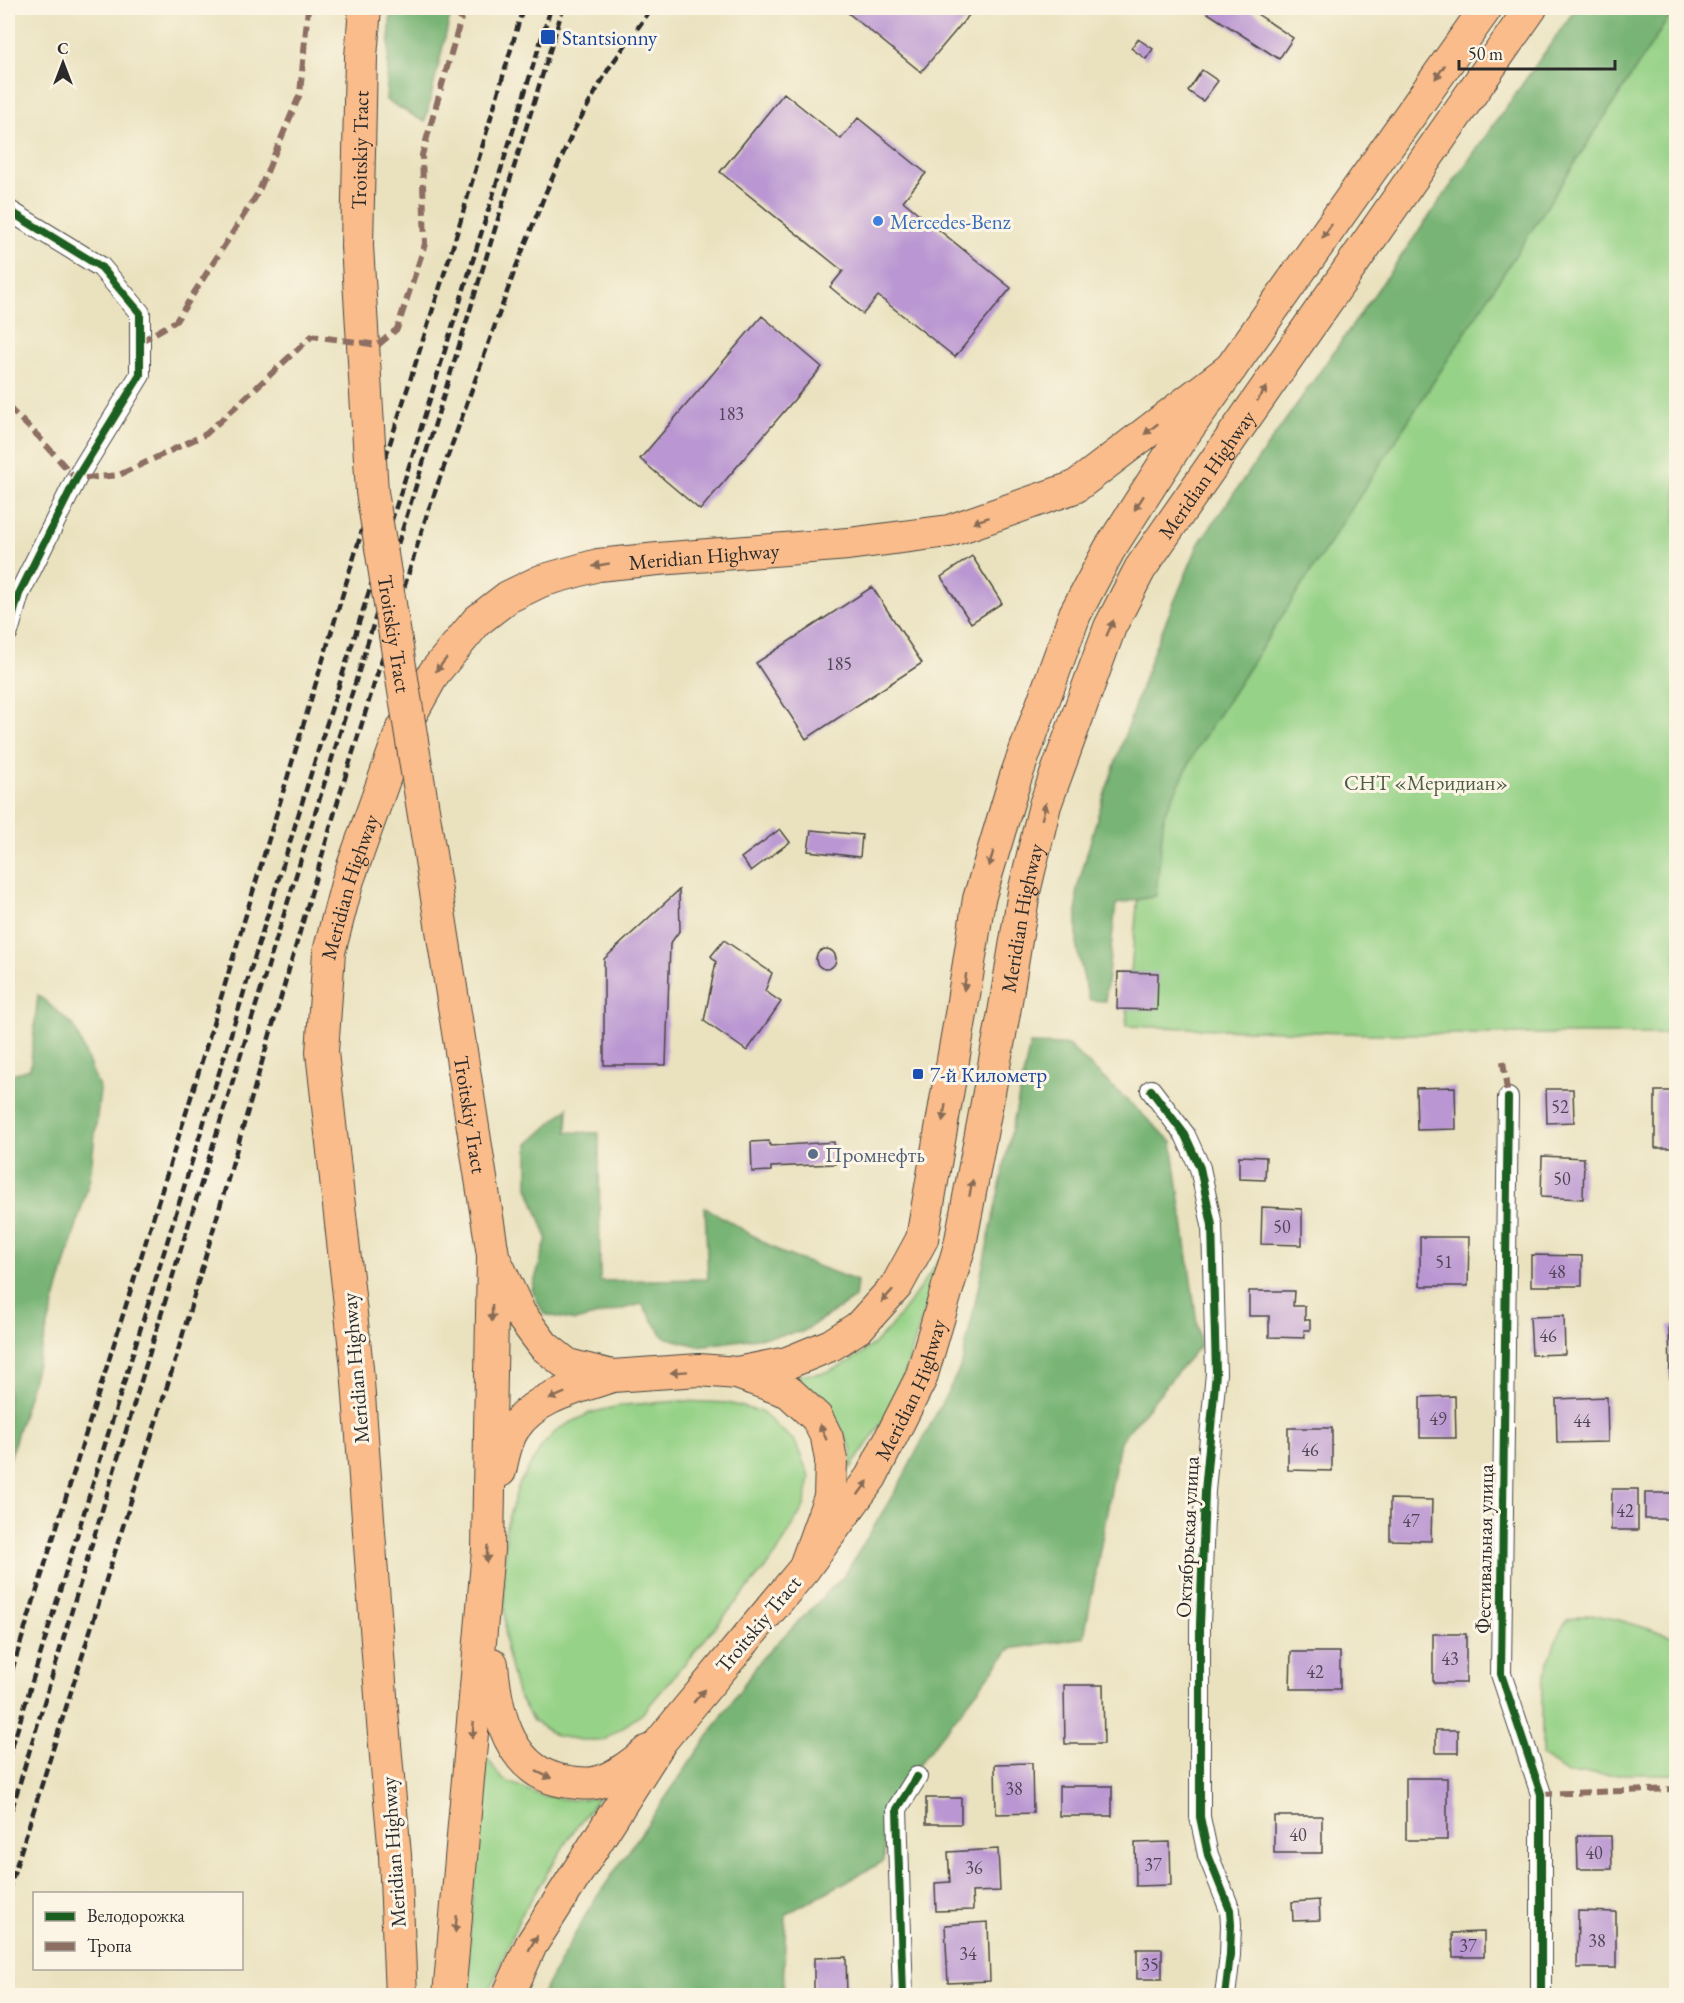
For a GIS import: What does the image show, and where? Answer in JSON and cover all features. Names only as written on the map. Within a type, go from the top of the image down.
[{"type":"main road","name":"Troitskiy Tract","points":[[364,8],[357,246],[372,492],[493,1255],[489,1519],[485,1588],[449,1995]]},
{"type":"main road","name":"Meridian Highway","points":[[737,1373],[787,1363],[831,1345],[859,1327],[897,1285],[922,1239],[979,899],[1023,757],[1075,614],[1104,559],[1177,444],[1486,8]]},
{"type":"main road","name":"Meridian Highway","points":[[804,1569],[871,1477],[921,1378],[960,1245],[1003,1021],[1024,892],[1045,805],[1110,627],[1140,569],[1531,8]]},
{"type":"main road","name":"Meridian Highway","points":[[401,1995],[395,1855],[357,1368],[322,1052],[329,952],[348,880],[400,732],[434,673],[477,621],[508,597],[541,581],[598,565],[848,544],[949,531],[1075,487],[1231,368]]},
{"type":"main road","name":"Troitskiy Tract","points":[[493,1255],[520,1314],[544,1346],[568,1365],[612,1376],[699,1370],[737,1373],[789,1392],[817,1418],[827,1438],[831,1460],[830,1497],[804,1569],[661,1741],[531,1945],[508,1995]]},
{"type":"main road","points":[[489,1519],[504,1453],[513,1428],[530,1409],[556,1396],[612,1376]]},
{"type":"main road","points":[[485,1588],[494,1696],[505,1728],[519,1755],[536,1772],[556,1781],[597,1783],[627,1768],[661,1741]]},
{"type":"street","points":[[8,210],[101,267],[140,313],[140,375],[76,479],[19,594],[8,632]]},
{"type":"street","name":"Октябрьская улица","points":[[1152,1090],[1185,1135],[1200,1168],[1212,1225],[1216,1373],[1205,1491],[1200,1817],[1208,1855],[1230,1910],[1230,1955],[1225,1995]]},
{"type":"street","name":"Фестивальная улица","points":[[1508,1098],[1501,1674],[1541,1794],[1541,1995]]},
{"type":"street","points":[[903,1995],[897,1809],[917,1777]]},
{"type":"green space","points":[[391,8],[452,8],[425,122],[386,100]]},
{"type":"green space","points":[[1576,8],[1675,8],[1197,748],[1164,815],[1156,896],[1116,904],[1105,1001],[1089,1000],[1077,949],[1077,889],[1100,808],[1153,652],[1199,543]]},
{"type":"green space","name":"СНТ «Меридиан»","points":[[1636,8],[1676,8],[1676,1034],[1375,1034],[1126,1026],[1152,742]]},
{"type":"green space","points":[[38,995],[74,1026],[100,1090],[90,1178],[8,1466],[8,1075],[30,1069]]},
{"type":"green space","points":[[1030,1044],[1068,1045],[1172,1142],[1200,1345],[1120,1441],[1084,1637],[1010,1649],[886,1806],[884,1861],[786,1914],[783,1995],[541,1996],[590,1907],[762,1658],[844,1576],[899,1485],[962,1364]]},
{"type":"green space","points":[[568,1108],[567,1132],[599,1133],[600,1281],[708,1279],[705,1207],[782,1253],[857,1281],[855,1298],[802,1332],[698,1346],[664,1337],[642,1304],[575,1321],[544,1314],[532,1290],[547,1238],[528,1187],[528,1144]]},
{"type":"green space","points":[[941,1257],[896,1402],[850,1469],[852,1450],[834,1416],[792,1376],[829,1371],[864,1351],[893,1323]]},
{"type":"green space","points":[[682,1401],[728,1403],[761,1412],[795,1442],[810,1478],[804,1506],[776,1555],[642,1714],[604,1740],[581,1740],[556,1736],[533,1721],[517,1693],[506,1650],[504,1580],[506,1526],[519,1484],[542,1446],[558,1429],[590,1413],[623,1405]]},
{"type":"green space","points":[[1591,1614],[1676,1637],[1676,1774],[1568,1774],[1542,1756],[1542,1683],[1555,1643],[1567,1620]]},
{"type":"green space","points":[[482,1751],[502,1779],[539,1795],[570,1800],[598,1798],[570,1836],[520,1917],[488,1995],[466,1996]]},
{"type":"building","points":[[842,8],[975,8],[921,72]]},
{"type":"building","points":[[1200,8],[1248,8],[1293,38],[1279,59]]},
{"type":"building","points":[[1138,39],[1153,49],[1146,59],[1131,48]]},
{"type":"building","points":[[1202,70],[1218,81],[1203,101],[1188,91]]},
{"type":"building","points":[[784,93],[841,139],[858,118],[926,173],[903,201],[1011,288],[955,357],[878,296],[863,314],[830,287],[843,271],[720,172]]},
{"type":"building","points":[[762,316],[822,367],[700,510],[640,459]]},
{"type":"building","points":[[972,556],[1002,603],[971,623],[941,577]]},
{"type":"building","points":[[872,587],[922,663],[806,739],[756,663]]},
{"type":"building","points":[[780,829],[790,842],[751,871],[741,858]]},
{"type":"building","points":[[811,830],[862,835],[860,857],[808,851]]},
{"type":"building","points":[[679,890],[680,930],[670,944],[666,1065],[604,1065],[604,959]]},
{"type":"building","points":[[724,940],[772,973],[765,991],[781,1002],[747,1051],[704,1021],[716,962],[711,956]]},
{"type":"building","points":[[826,949],[833,952],[836,959],[833,966],[826,969],[819,966],[816,959],[819,952]]},
{"type":"building","points":[[1118,972],[1158,973],[1157,1010],[1117,1009]]},
{"type":"building","points":[[1455,1087],[1456,1129],[1417,1130],[1416,1088]]},
{"type":"building","points":[[1546,1089],[1573,1089],[1574,1122],[1547,1123]]},
{"type":"building","points":[[1655,1091],[1676,1091],[1676,1148],[1655,1148]]},
{"type":"building","points":[[769,1141],[770,1146],[834,1142],[835,1164],[771,1167],[771,1171],[752,1172],[751,1142]]},
{"type":"building","points":[[1239,1156],[1266,1157],[1265,1180],[1239,1179]]},
{"type":"building","points":[[1542,1156],[1584,1158],[1583,1199],[1541,1197]]},
{"type":"building","points":[[1262,1207],[1302,1209],[1302,1245],[1261,1244]]},
{"type":"building","points":[[1420,1237],[1469,1237],[1468,1286],[1420,1286]]},
{"type":"building","points":[[1531,1255],[1582,1256],[1582,1286],[1531,1286]]},
{"type":"building","points":[[1249,1291],[1294,1291],[1293,1306],[1305,1306],[1305,1320],[1310,1320],[1310,1330],[1304,1330],[1305,1338],[1269,1337],[1269,1316],[1249,1316]]},
{"type":"building","points":[[1564,1316],[1565,1354],[1532,1355],[1530,1317]]},
{"type":"building","points":[[1669,1325],[1676,1325],[1676,1379],[1670,1379]]},
{"type":"building","points":[[1455,1396],[1456,1438],[1420,1438],[1420,1397]]},
{"type":"building","points":[[1607,1397],[1608,1442],[1557,1443],[1556,1399]]},
{"type":"building","points":[[1288,1428],[1332,1428],[1332,1471],[1288,1470]]},
{"type":"building","points":[[1612,1489],[1638,1489],[1638,1530],[1611,1530]]},
{"type":"building","points":[[1645,1493],[1676,1493],[1676,1519],[1645,1519]]},
{"type":"building","points":[[1390,1499],[1432,1500],[1431,1541],[1390,1540]]},
{"type":"building","points":[[1433,1634],[1466,1634],[1466,1683],[1433,1683]]},
{"type":"building","points":[[1291,1652],[1340,1652],[1340,1689],[1290,1689]]},
{"type":"building","points":[[1064,1685],[1103,1685],[1104,1744],[1065,1744]]},
{"type":"building","points":[[1436,1730],[1458,1730],[1458,1753],[1436,1753]]},
{"type":"building","points":[[1032,1763],[1033,1813],[996,1814],[995,1764]]},
{"type":"building","points":[[1406,1778],[1447,1778],[1447,1840],[1406,1840]]},
{"type":"building","points":[[1059,1786],[1112,1786],[1112,1816],[1059,1816]]},
{"type":"building","points":[[926,1798],[961,1798],[961,1824],[926,1824]]},
{"type":"building","points":[[1274,1816],[1322,1816],[1322,1853],[1274,1853]]},
{"type":"building","points":[[1577,1836],[1611,1836],[1612,1869],[1578,1869]]},
{"type":"building","points":[[1170,1842],[1171,1885],[1136,1886],[1135,1843]]},
{"type":"building","points":[[998,1849],[1000,1891],[972,1892],[973,1910],[936,1911],[935,1883],[950,1882],[948,1852]]},
{"type":"building","points":[[1319,1900],[1320,1920],[1293,1921],[1292,1902]]},
{"type":"building","points":[[1578,1911],[1616,1912],[1616,1968],[1577,1968]]},
{"type":"building","points":[[988,1922],[990,1981],[948,1983],[945,1925]]},
{"type":"building","points":[[1484,1932],[1484,1957],[1453,1957],[1452,1933]]},
{"type":"building","points":[[1137,1949],[1162,1949],[1162,1979],[1137,1979]]},
{"type":"building","points":[[846,1957],[847,1996],[814,1996],[814,1958]]},
{"type":"railway","points":[[8,1683],[191,1097],[360,537],[454,243],[523,8]]},
{"type":"railway","points":[[8,1760],[317,754],[551,8]]},
{"type":"railway","points":[[8,1822],[177,1262],[563,8]]},
{"type":"railway","points":[[8,1892],[175,1361],[340,794],[427,514],[516,267],[546,192],[574,130],[609,68],[652,8]]},
{"type":"marked path","points":[[140,342],[176,321],[258,193],[300,94],[308,8]]},
{"type":"marked path","points":[[8,407],[39,437],[76,479],[119,475],[206,434],[312,336],[378,345],[397,329],[425,244],[422,155],[464,8]]},
{"type":"marked path","points":[[1503,1061],[1508,1098]]},
{"type":"marked path","points":[[1541,1794],[1676,1789]]},
{"type":"cycle path","points":[[8,210],[101,267],[140,313],[140,375],[76,479],[19,594],[8,632]]},
{"type":"cycle path","points":[[1151,1090],[1185,1135],[1200,1168],[1212,1225],[1216,1373],[1205,1491],[1200,1625],[1200,1817],[1208,1855],[1230,1910],[1230,1955],[1225,1996]]},
{"type":"cycle path","points":[[1508,1098],[1501,1674],[1541,1794],[1541,1996]]},
{"type":"cycle path","points":[[903,1996],[897,1809],[917,1777]]},
{"type":"place","name":"Stantsionny","points":[[548,37]]},
{"type":"place","name":"Mercedes-Benz","points":[[878,221]]},
{"type":"place","name":"7-й Километр","points":[[918,1074]]},
{"type":"place","name":"Промнефть","points":[[813,1154]]}]
